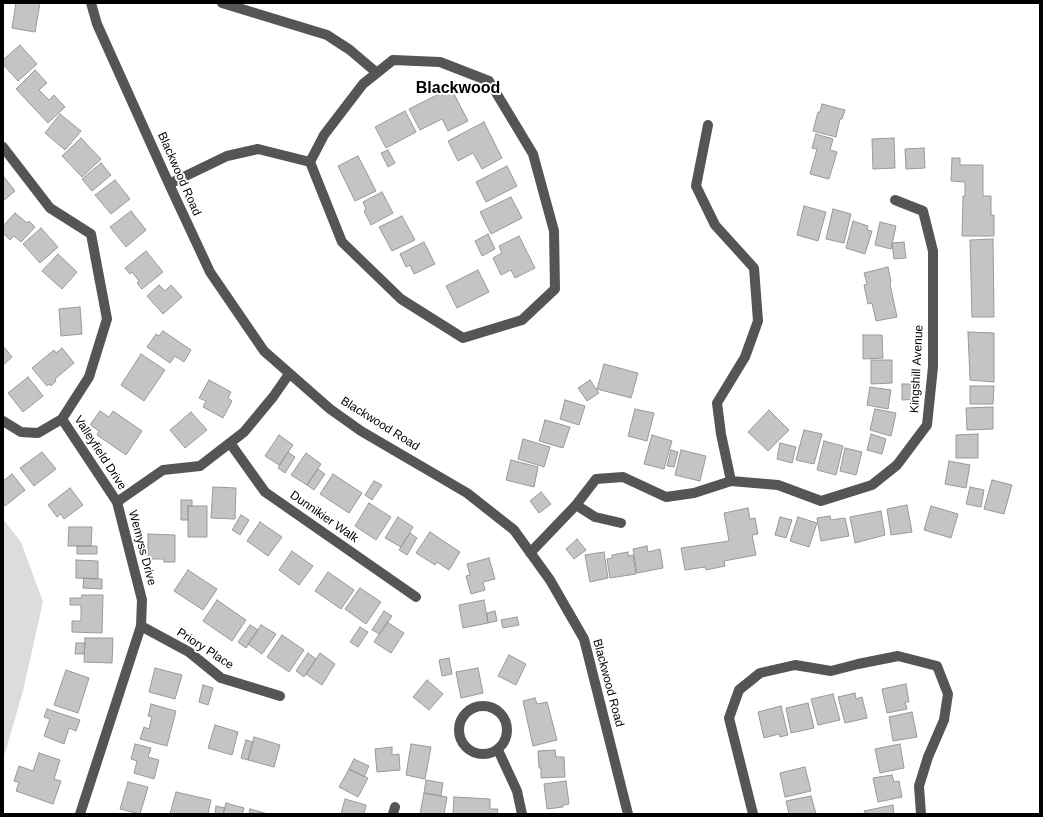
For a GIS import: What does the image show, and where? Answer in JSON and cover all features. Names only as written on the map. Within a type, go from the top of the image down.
[{"type":"street","name":"Blackwood Road","points":[[91,3],[97,24],[210,272],[264,351],[330,409],[361,430],[467,493],[514,530],[550,580],[584,640],[628,814]]},
{"type":"street","points":[[222,3],[327,35],[350,50],[377,73]]},
{"type":"street","points":[[393,60],[440,62],[489,81],[533,154],[554,231],[555,289],[522,320],[463,338],[401,299],[342,242],[310,162],[324,135],[363,84],[393,60]]},
{"type":"street","points":[[708,124],[696,186],[715,225],[754,268],[758,322],[745,357],[717,403],[721,434],[731,481]]},
{"type":"street","name":"Valleyfield Drive","points":[[3,148],[50,208],[91,234],[107,319],[89,377],[62,419],[38,433],[21,432],[3,422]]},
{"type":"street","points":[[169,184],[227,156],[258,149],[310,162]]},
{"type":"street","name":"Kingshill Avenue","points":[[530,553],[576,505],[596,479],[623,477],[666,497],[694,493],[731,481],[778,485],[821,501],[872,486],[897,465],[927,425],[933,367],[933,251],[923,211],[895,200]]},
{"type":"street","name":"Wemyss Drive","points":[[80,814],[141,626],[142,600],[116,502],[162,470],[200,466],[244,432],[274,397],[289,374]]},
{"type":"street","name":"Valleyfield Drive","points":[[62,419],[116,502]]},
{"type":"street","name":"Dunnikier Walk","points":[[230,443],[265,492],[416,597]]},
{"type":"street","points":[[576,505],[595,517],[622,523]]},
{"type":"street","name":"Priory Place","points":[[141,626],[189,652],[222,678],[280,696]]},
{"type":"street","points":[[753,814],[729,718],[739,690],[760,672],[795,665],[831,671],[898,656],[937,666],[948,694],[944,720],[928,758],[919,786],[921,814]]},
{"type":"street","points":[[485,706],[493,708],[500,713],[505,720],[507,728],[506,736],[503,744],[498,750],[483,755],[476,754],[468,750],[463,744],[458,730],[464,715],[470,710],[485,706]]},
{"type":"street","points":[[498,750],[517,791],[522,814]]},
{"type":"shaded area","points":[[3,519],[21,542],[43,602],[23,691],[3,760]]},
{"type":"building","points":[[16,3],[40,3],[35,32],[12,28]]},
{"type":"building","points":[[20,45],[37,64],[18,81],[3,64],[3,60]]},
{"type":"building","points":[[35,70],[47,83],[39,90],[49,100],[54,95],[65,107],[48,123],[16,89]]},
{"type":"building","points":[[451,88],[468,121],[448,131],[442,119],[420,130],[409,109]]},
{"type":"building","points":[[822,104],[845,110],[842,119],[840,119],[836,137],[813,131],[818,112],[820,112]]},
{"type":"building","points":[[405,111],[416,132],[386,148],[375,127]]},
{"type":"building","points":[[60,114],[81,131],[65,150],[45,133]]},
{"type":"building","points":[[484,122],[502,158],[482,169],[473,153],[458,161],[448,141]]},
{"type":"building","points":[[816,134],[833,139],[830,150],[837,152],[829,179],[810,174],[817,149],[812,148]]},
{"type":"building","points":[[81,138],[101,159],[82,177],[62,156]]},
{"type":"building","points":[[894,138],[895,168],[873,169],[872,139]]},
{"type":"building","points":[[924,148],[925,168],[906,169],[905,149]]},
{"type":"building","points":[[388,150],[395,163],[388,167],[381,153]]},
{"type":"building","points":[[358,156],[376,191],[355,201],[338,166]]},
{"type":"building","points":[[952,158],[960,158],[960,165],[983,165],[983,196],[991,196],[991,215],[994,215],[994,236],[962,236],[963,196],[965,196],[965,182],[951,181]]},
{"type":"building","points":[[101,163],[111,175],[92,191],[82,179]]},
{"type":"building","points":[[507,166],[517,186],[486,202],[476,182]]},
{"type":"building","points":[[4,177],[15,191],[3,201],[3,178]]},
{"type":"building","points":[[115,180],[130,199],[111,214],[95,195]]},
{"type":"building","points":[[382,192],[393,213],[371,225],[364,211],[366,209],[363,202]]},
{"type":"building","points":[[511,197],[522,218],[491,234],[480,212]]},
{"type":"building","points":[[804,206],[826,212],[818,241],[797,235]]},
{"type":"building","points":[[833,209],[851,214],[844,243],[826,239]]},
{"type":"building","points":[[131,211],[146,230],[126,247],[110,227]]},
{"type":"building","points":[[15,213],[27,223],[29,221],[35,227],[21,242],[14,236],[10,240],[3,233],[3,226]]},
{"type":"building","points":[[402,216],[415,240],[392,251],[379,227]]},
{"type":"building","points":[[853,221],[868,226],[867,230],[872,231],[865,254],[846,248]]},
{"type":"building","points":[[880,222],[896,226],[891,249],[875,245]]},
{"type":"building","points":[[41,228],[58,247],[40,263],[23,244]]},
{"type":"building","points":[[488,234],[495,249],[482,256],[475,241]]},
{"type":"building","points":[[519,236],[535,268],[515,278],[511,270],[501,275],[493,258],[502,253],[499,246]]},
{"type":"building","points":[[993,239],[994,317],[972,317],[970,240]]},
{"type":"building","points":[[424,242],[435,264],[414,274],[410,265],[406,267],[400,254]]},
{"type":"building","points":[[904,242],[906,258],[894,259],[892,243]]},
{"type":"building","points":[[146,251],[163,272],[142,289],[137,283],[139,281],[132,272],[130,274],[125,268]]},
{"type":"building","points":[[58,254],[77,272],[62,289],[42,271]]},
{"type":"building","points":[[888,267],[897,317],[876,321],[872,303],[868,304],[864,285],[867,284],[864,273]]},
{"type":"building","points":[[478,270],[489,292],[457,308],[446,286]]},
{"type":"building","points":[[159,285],[165,291],[171,285],[182,297],[163,314],[147,296]]},
{"type":"building","points":[[80,307],[82,334],[61,336],[59,309]]},
{"type":"building","points":[[163,331],[191,350],[184,362],[175,356],[170,363],[147,347],[156,334],[159,336]]},
{"type":"building","points":[[968,332],[994,333],[994,382],[970,380]]},
{"type":"building","points":[[863,335],[882,335],[883,358],[863,359]]},
{"type":"building","points":[[3,346],[12,357],[3,365]]},
{"type":"building","points":[[62,348],[74,363],[55,379],[56,381],[51,386],[49,384],[47,386],[32,368],[54,350],[56,353]]},
{"type":"building","points":[[141,354],[165,370],[144,401],[121,385]]},
{"type":"building","points":[[871,360],[892,360],[892,383],[871,384]]},
{"type":"building","points":[[604,364],[638,373],[631,398],[597,389]]},
{"type":"building","points":[[28,377],[43,396],[23,412],[8,393]]},
{"type":"building","points":[[209,380],[231,392],[228,398],[232,401],[223,418],[203,407],[206,401],[199,398]]},
{"type":"building","points":[[590,380],[599,393],[587,401],[578,388]]},
{"type":"building","points":[[902,384],[918,384],[919,399],[902,400]]},
{"type":"building","points":[[970,386],[994,386],[993,404],[970,404]]},
{"type":"building","points":[[870,387],[891,390],[888,409],[867,405]]},
{"type":"building","points":[[565,400],[585,406],[579,425],[560,419]]},
{"type":"building","points":[[993,407],[993,429],[967,430],[966,408]]},
{"type":"building","points":[[635,409],[654,413],[647,441],[628,436]]},
{"type":"building","points":[[875,409],[896,413],[891,436],[870,430]]},
{"type":"building","points":[[769,410],[789,430],[768,451],[748,432]]},
{"type":"building","points":[[100,411],[109,417],[113,411],[142,431],[126,455],[97,435],[99,431],[90,425]]},
{"type":"building","points":[[191,412],[207,430],[185,448],[170,430]]},
{"type":"building","points":[[545,420],[570,427],[563,448],[539,441]]},
{"type":"building","points":[[804,430],[822,434],[814,464],[796,460]]},
{"type":"building","points":[[871,434],[886,439],[882,454],[867,450]]},
{"type":"building","points":[[978,434],[978,458],[956,458],[956,435]]},
{"type":"building","points":[[279,435],[293,445],[279,465],[265,456]]},
{"type":"building","points":[[652,435],[672,441],[664,469],[644,464]]},
{"type":"building","points":[[523,439],[550,447],[544,467],[518,459]]},
{"type":"building","points":[[824,441],[843,446],[836,475],[817,470]]},
{"type":"building","points":[[780,443],[796,447],[792,463],[777,459]]},
{"type":"building","points":[[845,448],[862,452],[856,475],[840,471]]},
{"type":"building","points":[[671,450],[678,452],[674,467],[667,466]]},
{"type":"building","points":[[681,450],[706,456],[700,481],[675,475]]},
{"type":"building","points":[[42,452],[56,469],[34,486],[20,468]]},
{"type":"building","points":[[288,452],[295,457],[285,473],[278,468]]},
{"type":"building","points":[[306,453],[321,464],[307,485],[291,475]]},
{"type":"building","points":[[511,460],[538,467],[534,487],[506,480]]},
{"type":"building","points":[[949,461],[970,465],[966,488],[945,484]]},
{"type":"building","points":[[318,469],[325,474],[314,490],[307,485]]},
{"type":"building","points":[[12,474],[25,490],[5,506],[3,503],[3,481]]},
{"type":"building","points":[[333,474],[362,493],[349,513],[320,494]]},
{"type":"building","points":[[992,480],[1012,485],[1004,514],[984,509]]},
{"type":"building","points":[[374,481],[382,485],[372,500],[365,495]]},
{"type":"building","points":[[213,487],[236,488],[235,519],[211,518]]},
{"type":"building","points":[[970,487],[984,490],[981,507],[966,504]]},
{"type":"building","points":[[70,488],[83,505],[64,519],[61,514],[57,517],[48,505]]},
{"type":"building","points":[[541,492],[551,504],[539,513],[530,501]]},
{"type":"building","points":[[181,500],[192,500],[192,506],[188,506],[188,520],[181,520]]},
{"type":"building","points":[[369,503],[391,517],[376,540],[355,526]]},
{"type":"building","points":[[907,505],[912,532],[891,535],[887,509]]},
{"type":"building","points":[[188,506],[207,506],[207,537],[188,537]]},
{"type":"building","points":[[931,506],[958,514],[951,538],[924,530]]},
{"type":"building","points":[[748,508],[750,519],[755,518],[758,534],[752,535],[756,555],[724,561],[725,566],[706,570],[705,567],[685,570],[681,548],[729,541],[724,513]]},
{"type":"building","points":[[881,511],[885,535],[855,543],[850,517]]},
{"type":"building","points":[[241,515],[249,520],[240,535],[232,530]]},
{"type":"building","points":[[830,516],[831,520],[845,518],[849,536],[821,541],[817,518]]},
{"type":"building","points":[[398,517],[413,527],[401,547],[385,538]]},
{"type":"building","points":[[780,517],[792,520],[786,538],[775,535]]},
{"type":"building","points":[[798,517],[817,523],[809,547],[790,541]]},
{"type":"building","points":[[260,522],[282,537],[268,556],[247,541]]},
{"type":"building","points":[[69,527],[92,527],[91,546],[68,546]]},
{"type":"building","points":[[430,532],[460,552],[449,570],[437,562],[435,565],[416,553]]},
{"type":"building","points":[[410,533],[417,538],[407,555],[399,550]]},
{"type":"building","points":[[148,534],[175,535],[175,562],[164,562],[164,559],[148,559]]},
{"type":"building","points":[[577,539],[586,550],[574,559],[566,549]]},
{"type":"building","points":[[77,546],[97,546],[97,554],[77,554]]},
{"type":"building","points":[[647,546],[648,552],[660,549],[663,568],[637,573],[633,549]]},
{"type":"building","points":[[292,551],[313,566],[299,585],[279,570]]},
{"type":"building","points":[[604,552],[608,578],[590,582],[585,555]]},
{"type":"building","points":[[628,552],[628,556],[633,555],[636,574],[610,578],[607,559],[612,558],[612,555]]},
{"type":"building","points":[[489,558],[495,579],[483,582],[485,590],[471,594],[466,576],[470,575],[467,564]]},
{"type":"building","points":[[76,560],[98,561],[98,579],[76,578]]},
{"type":"building","points":[[188,570],[217,589],[203,610],[174,591]]},
{"type":"building","points":[[328,572],[354,590],[341,609],[315,591]]},
{"type":"building","points":[[84,578],[102,579],[102,589],[83,588]]},
{"type":"building","points":[[360,588],[381,602],[366,624],[345,609]]},
{"type":"building","points":[[82,595],[103,595],[102,633],[72,632],[72,621],[81,621],[81,605],[70,605],[70,598],[81,598]]},
{"type":"building","points":[[217,600],[246,620],[232,641],[203,621]]},
{"type":"building","points":[[484,600],[488,623],[463,628],[459,605]]},
{"type":"building","points":[[384,611],[392,616],[380,634],[372,630]]},
{"type":"building","points":[[495,611],[497,621],[488,623],[487,613]]},
{"type":"building","points":[[517,617],[519,625],[503,628],[501,620]]},
{"type":"building","points":[[387,622],[404,633],[391,653],[374,642]]},
{"type":"building","points":[[250,625],[258,630],[246,648],[238,642]]},
{"type":"building","points":[[261,625],[276,634],[262,654],[248,644]]},
{"type":"building","points":[[360,627],[368,632],[358,647],[350,642]]},
{"type":"building","points":[[282,635],[304,650],[289,672],[267,657]]},
{"type":"building","points":[[85,638],[113,638],[112,663],[84,662]]},
{"type":"building","points":[[76,643],[85,643],[84,654],[75,654]]},
{"type":"building","points":[[308,653],[316,659],[304,677],[296,671]]},
{"type":"building","points":[[320,653],[335,664],[322,685],[306,674]]},
{"type":"building","points":[[509,655],[526,664],[516,685],[498,676]]},
{"type":"building","points":[[449,658],[452,674],[442,676],[439,660]]},
{"type":"building","points":[[155,668],[182,675],[175,699],[149,692]]},
{"type":"building","points":[[478,668],[483,693],[461,698],[456,672]]},
{"type":"building","points":[[66,670],[89,678],[78,713],[54,705]]},
{"type":"building","points":[[427,680],[443,694],[429,710],[413,697]]},
{"type":"building","points":[[906,684],[909,702],[905,702],[907,709],[887,713],[882,689]]},
{"type":"building","points":[[203,685],[213,688],[208,705],[199,702]]},
{"type":"building","points":[[855,693],[856,699],[862,697],[867,718],[845,723],[838,697]]},
{"type":"building","points":[[833,694],[840,720],[818,725],[811,699]]},
{"type":"building","points":[[535,698],[537,704],[547,702],[557,740],[533,746],[523,701]]},
{"type":"building","points":[[808,703],[814,728],[791,733],[786,708]]},
{"type":"building","points":[[151,704],[176,711],[167,746],[140,739],[144,727],[149,729],[152,717],[148,716]]},
{"type":"building","points":[[781,706],[788,735],[780,737],[779,734],[764,738],[758,712]]},
{"type":"building","points":[[47,709],[80,720],[76,731],[69,728],[64,744],[44,736],[50,719],[44,717]]},
{"type":"building","points":[[912,712],[917,737],[893,741],[889,717]]},
{"type":"building","points":[[215,725],[238,732],[232,755],[208,748]]},
{"type":"building","points":[[254,737],[280,745],[274,767],[248,760]]},
{"type":"building","points":[[246,740],[253,742],[248,760],[241,758]]},
{"type":"building","points":[[135,744],[151,748],[148,757],[159,760],[154,779],[134,773],[137,761],[131,759]]},
{"type":"building","points":[[411,744],[431,747],[425,779],[406,775]]},
{"type":"building","points":[[900,744],[904,768],[880,773],[875,749]]},
{"type":"building","points":[[392,747],[392,755],[399,754],[400,770],[377,772],[375,749]]},
{"type":"building","points":[[555,750],[556,757],[564,757],[565,777],[541,778],[538,751]]},
{"type":"building","points":[[39,753],[60,760],[54,779],[61,781],[53,804],[16,791],[19,782],[14,781],[19,766],[33,771]]},
{"type":"building","points":[[354,759],[369,766],[364,777],[349,769]]},
{"type":"building","points":[[805,767],[811,791],[785,797],[780,773]]},
{"type":"building","points":[[349,769],[368,778],[358,797],[339,787]]},
{"type":"building","points":[[892,775],[894,782],[899,781],[902,797],[878,802],[873,778]]},
{"type":"building","points":[[426,780],[443,783],[441,796],[424,793]]},
{"type":"building","points":[[566,781],[569,804],[563,805],[563,807],[547,809],[544,784]]},
{"type":"building","points":[[128,782],[148,787],[140,814],[120,809]]},
{"type":"building","points":[[176,792],[211,800],[208,814],[170,814]]},
{"type":"building","points":[[424,793],[447,797],[444,814],[420,814]]},
{"type":"building","points":[[811,796],[816,814],[789,814],[786,801]]},
{"type":"building","points":[[454,797],[490,799],[490,809],[498,809],[497,814],[453,814]]},
{"type":"building","points":[[345,799],[366,805],[364,814],[341,814]]},
{"type":"building","points":[[226,803],[244,808],[242,814],[223,814]]},
{"type":"building","points":[[893,805],[894,814],[865,814],[864,811]]},
{"type":"building","points":[[216,806],[225,808],[223,814],[215,814]]},
{"type":"building","points":[[250,809],[268,814],[249,814]]},
{"type":"district","name":"Blackwood","points":[[458,89]]}]
